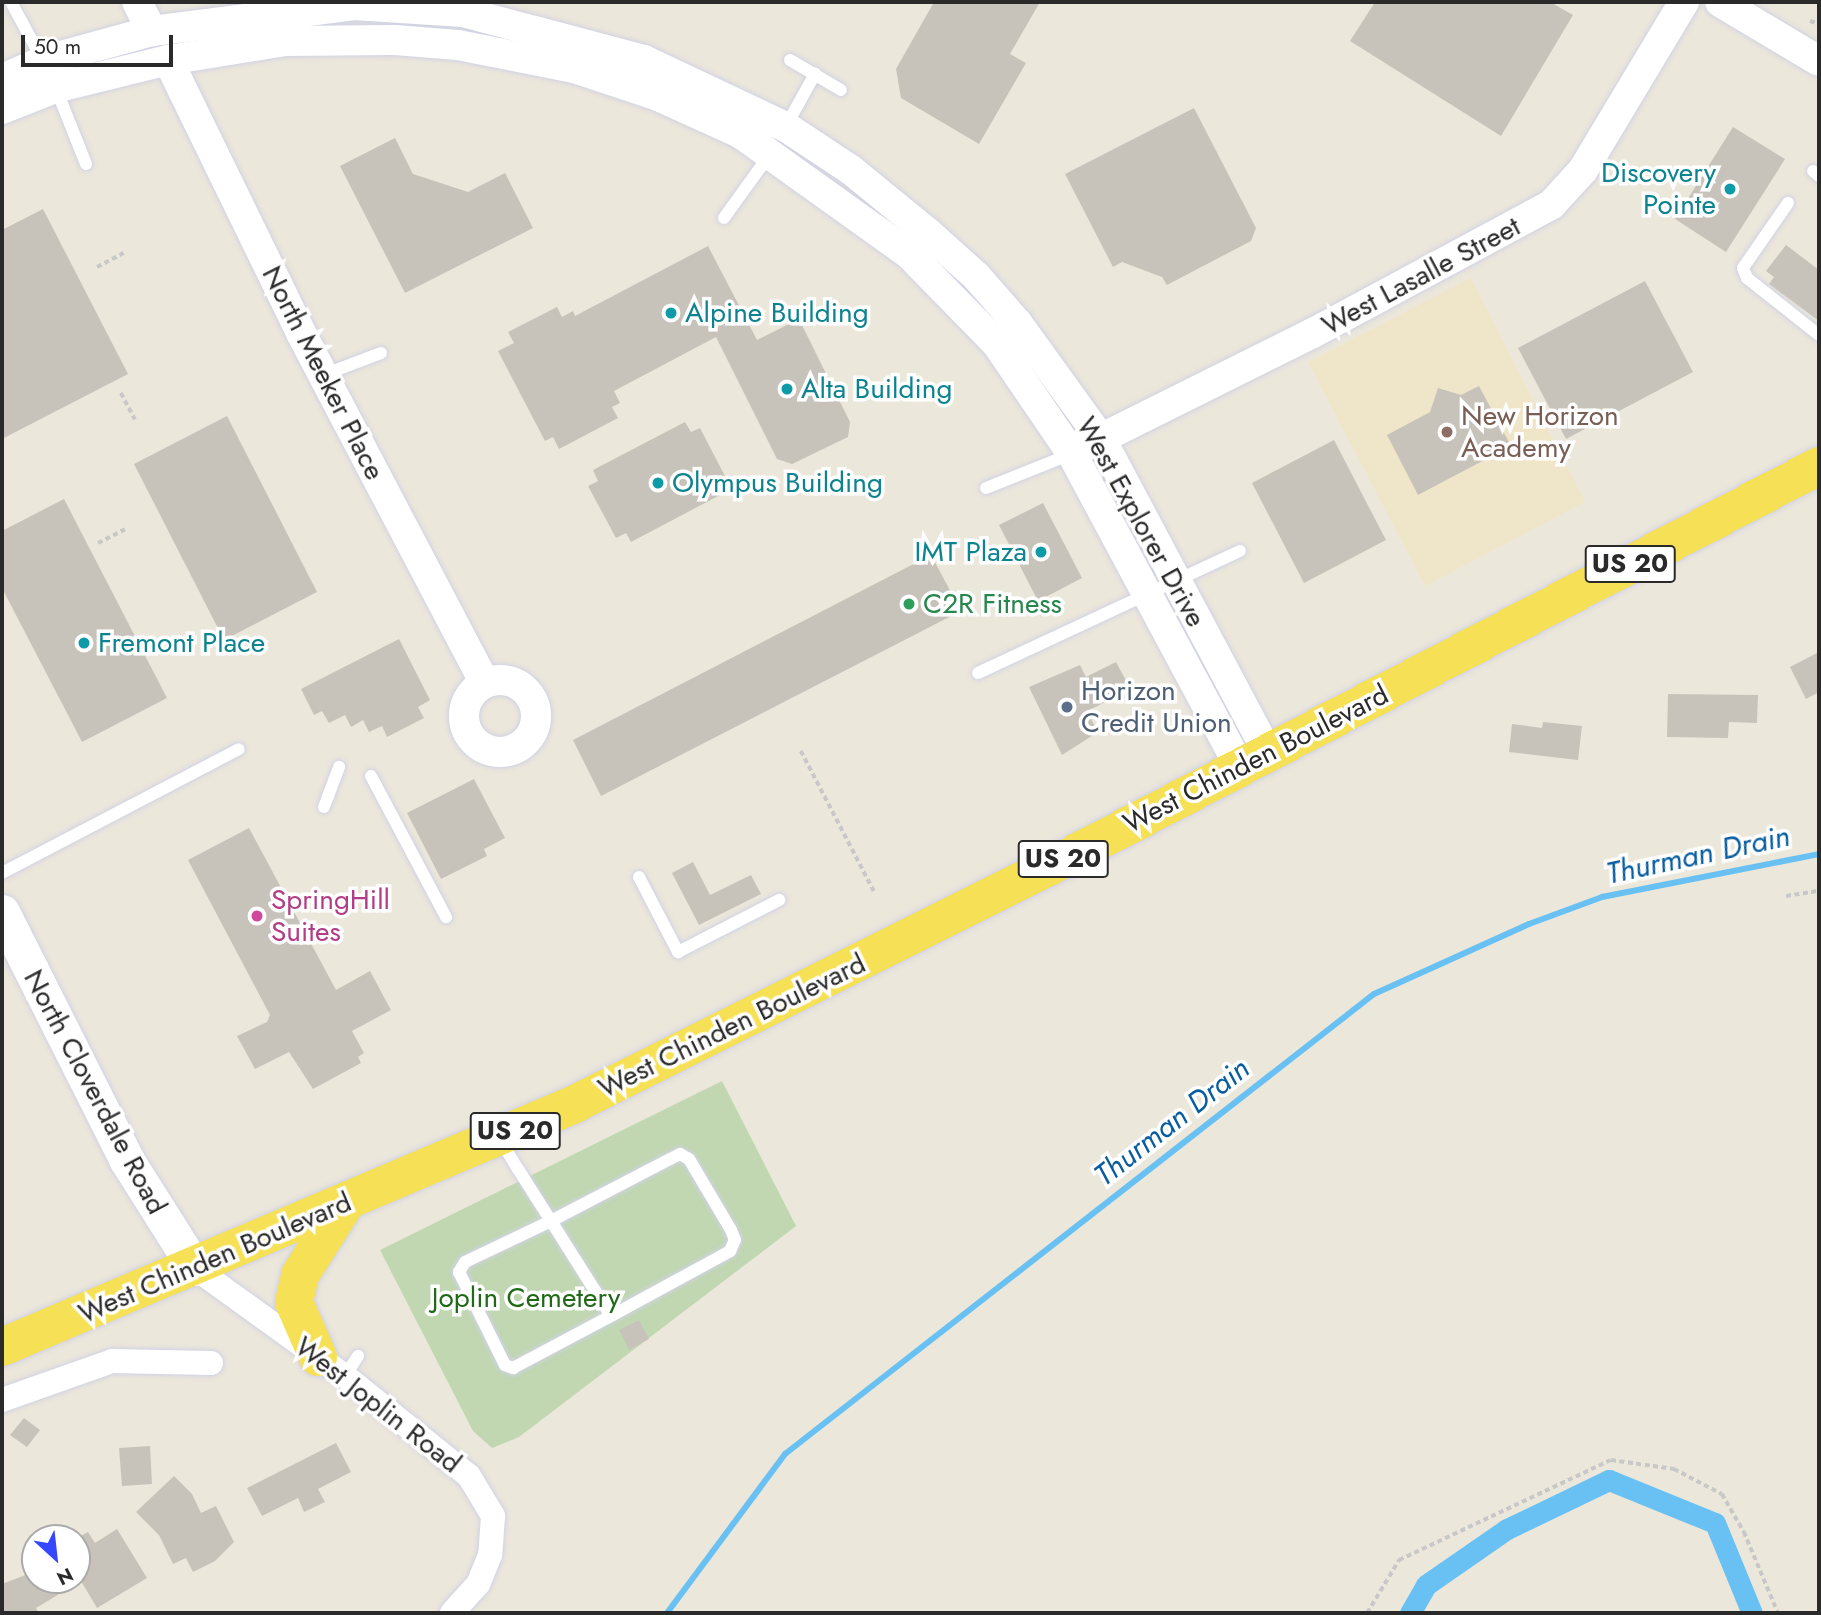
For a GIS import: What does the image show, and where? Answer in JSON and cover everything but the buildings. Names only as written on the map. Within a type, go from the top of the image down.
[{"type":"main road","name":"West Chinden Boulevard","points":[[2,1347],[499,1138],[861,963],[1819,466]]},
{"type":"main road","name":"North Cloverdale Road","points":[[2,912],[126,1159],[195,1268]]},
{"type":"main road","points":[[340,1363],[300,1324],[294,1302],[300,1275],[345,1204]]},
{"type":"street","points":[[137,2],[168,60]]},
{"type":"street","name":"West Lasalle Street","points":[[1072,454],[1267,357],[1550,205],[1583,170],[1684,2]]},
{"type":"street","points":[[1720,2],[1819,61]]},
{"type":"street","name":"West Explorer Drive","points":[[2,108],[49,75],[152,31],[354,5],[463,12],[645,60],[779,140],[927,271],[997,344],[1072,454],[1146,596],[1254,760]]},
{"type":"street","name":"West Explorer Drive","points":[[2,79],[168,60],[285,41],[395,40],[458,45],[574,68],[779,140],[851,170],[976,276],[1018,324],[1101,439],[1175,582],[1254,760]]},
{"type":"street","name":"North Meeker Place","points":[[168,60],[323,375],[485,683]]},
{"type":"street","name":"West Joplin Road","points":[[195,1268],[340,1363],[469,1476],[493,1516],[490,1555],[478,1584],[452,1613]]},
{"type":"street","points":[[2,1400],[112,1361],[211,1363]]},
{"type":"lane","points":[[11,2],[49,75],[86,164]]},
{"type":"lane","points":[[790,60],[841,90]]},
{"type":"lane","points":[[724,218],[779,140],[815,75]]},
{"type":"lane","points":[[1788,203],[1743,268],[1747,278],[1819,335]]},
{"type":"lane","points":[[323,375],[381,353]]},
{"type":"lane","points":[[986,488],[1072,454]]},
{"type":"lane","points":[[978,673],[1240,551]]},
{"type":"lane","points":[[2,873],[239,749]]},
{"type":"lane","points":[[324,807],[339,767]]},
{"type":"lane","points":[[371,776],[446,917]]},
{"type":"lane","points":[[639,877],[678,952],[779,900]]},
{"type":"lane","points":[[499,1138],[611,1316]]},
{"type":"lane","points":[[680,1154],[689,1159],[735,1240],[730,1251],[611,1316],[513,1368],[505,1365],[459,1272],[465,1262],[680,1154]]},
{"type":"path","points":[[1810,21],[1819,24]]},
{"type":"path","points":[[97,267],[123,253]]},
{"type":"path","points":[[121,393],[135,419]]},
{"type":"path","points":[[98,543],[125,529]]},
{"type":"path","points":[[801,751],[874,891]]},
{"type":"path","points":[[1786,896],[1819,891]]},
{"type":"path","points":[[1367,1613],[1399,1560],[1611,1460],[1674,1469],[1722,1494],[1744,1532],[1778,1613]]},
{"type":"shaded area","name":"New Horizon Academy","points":[[1471,278],[1585,502],[1425,586],[1308,362]]},
{"type":"green space","name":"Joplin Cemetery","points":[[722,1081],[796,1226],[519,1437],[492,1448],[473,1431],[380,1250]]},
{"type":"waterway","name":"Thurman Drain","points":[[667,1613],[785,1454],[1374,994],[1529,924],[1602,897],[1819,854]]},
{"type":"waterway","points":[[1410,1613],[1426,1585],[1507,1529],[1609,1480],[1715,1523],[1752,1613]]},
{"type":"place","name":"Discovery Pointe","points":[[1730,189]]},
{"type":"place","name":"Alpine Building","points":[[671,313]]},
{"type":"place","name":"Alta Building","points":[[787,389]]},
{"type":"place","name":"New Horizon Academy","points":[[1447,432]]},
{"type":"place","name":"Olympus Building","points":[[658,483]]},
{"type":"place","name":"IMT Plaza","points":[[1041,552]]},
{"type":"place","name":"C2R Fitness","points":[[909,604]]},
{"type":"place","name":"Fremont Place","points":[[84,643]]},
{"type":"place","name":"Horizon Credit Union","points":[[1067,707]]},
{"type":"place","name":"SpringHill Suites","points":[[257,916]]}]
